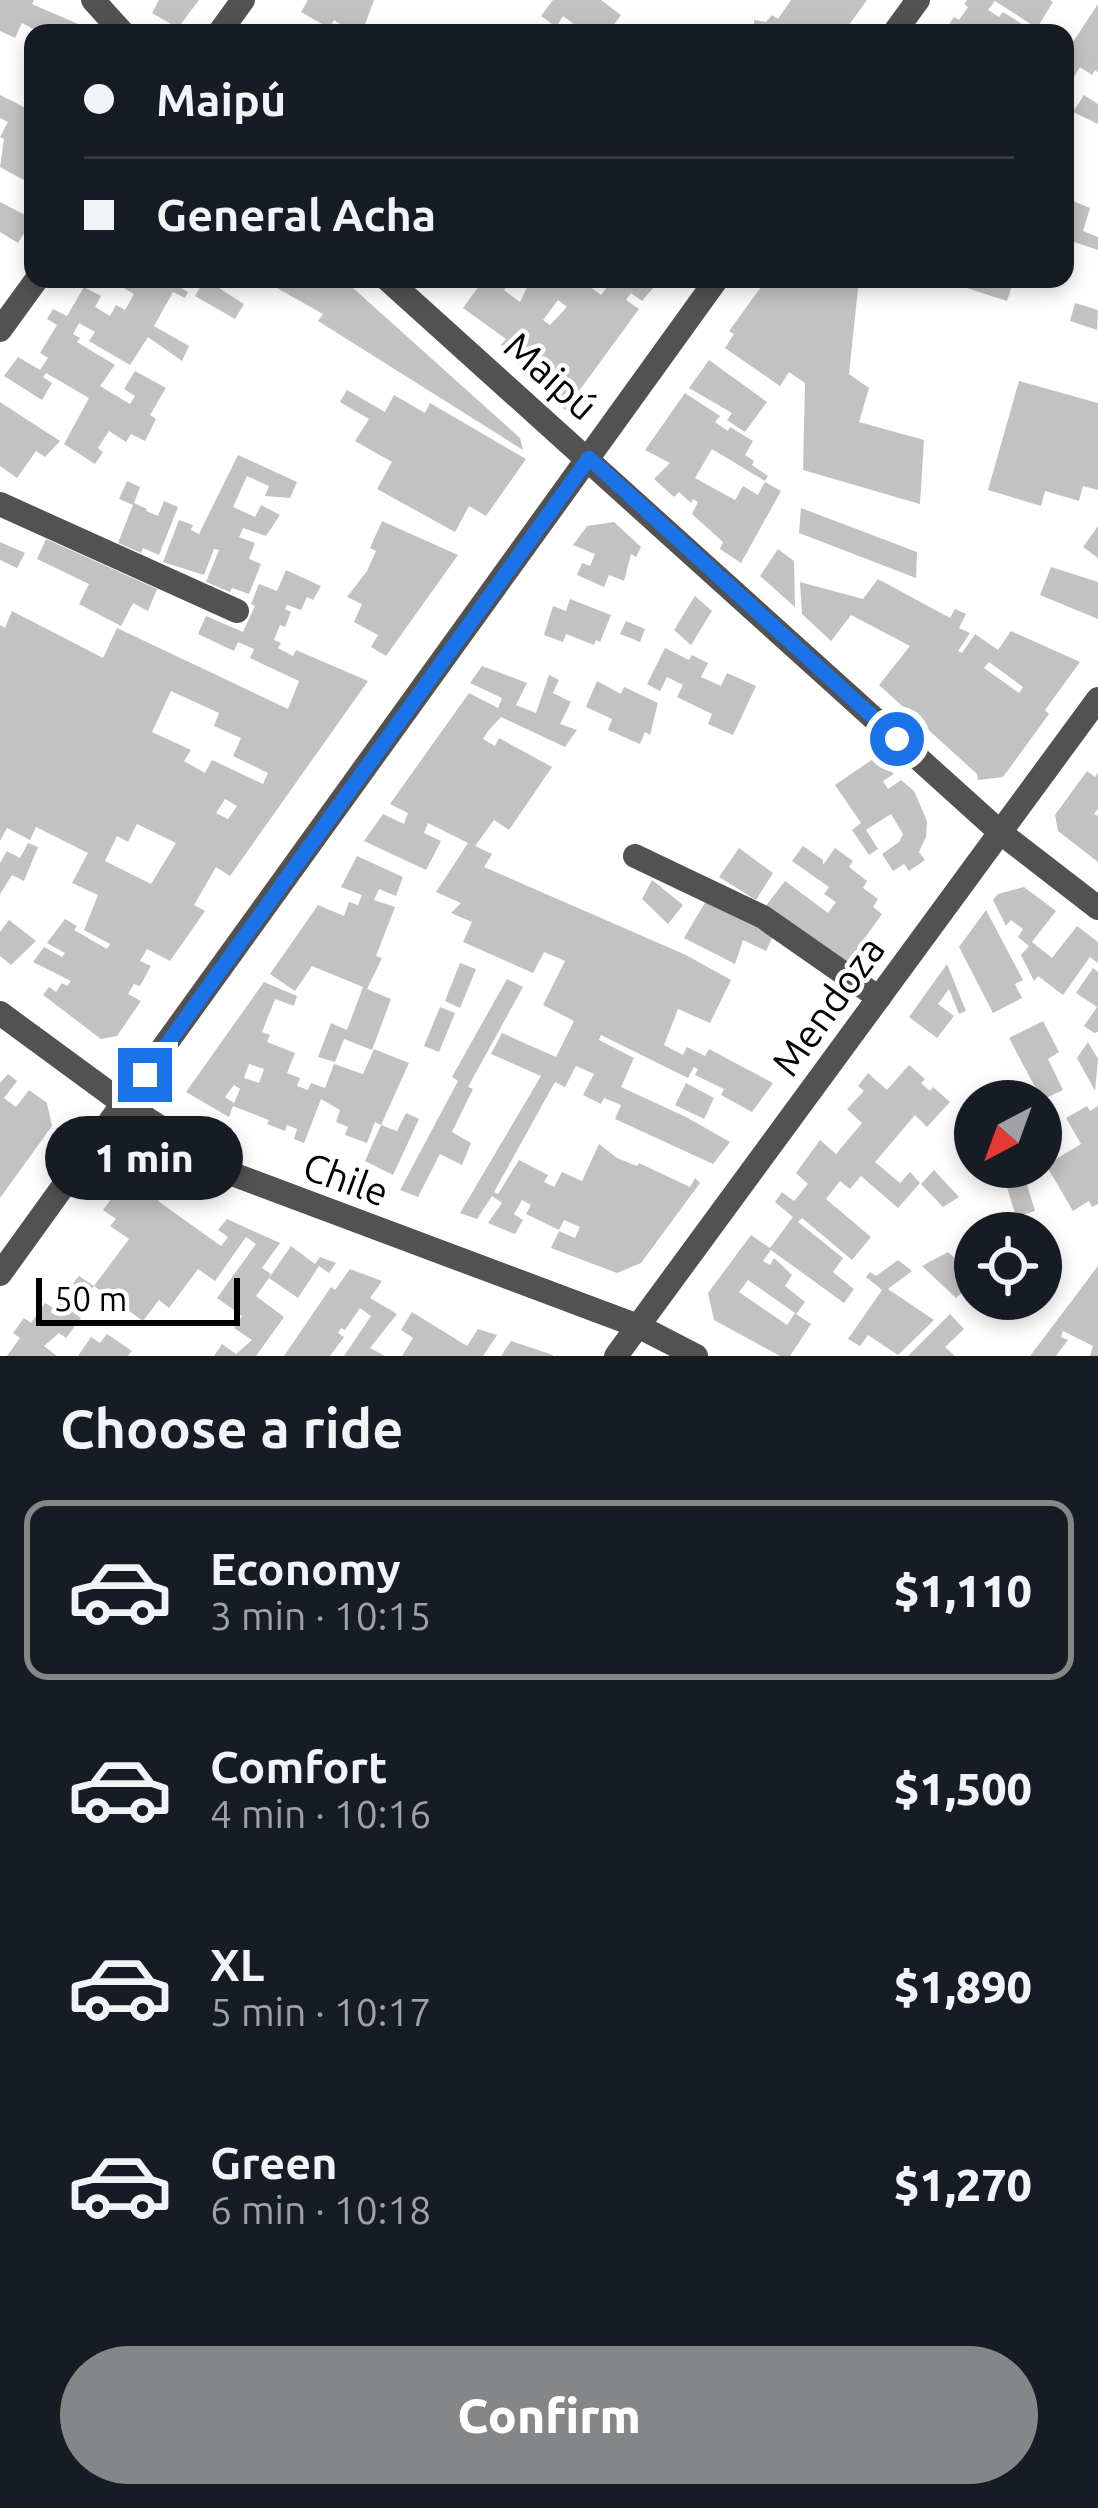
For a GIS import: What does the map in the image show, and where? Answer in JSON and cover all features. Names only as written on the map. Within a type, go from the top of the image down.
[{"type":"street","points":[[93,0],[115,24]]},
{"type":"street","points":[[0,330],[31,288]]},
{"type":"street","name":"Maipú","points":[[397,288],[1001,833],[1098,908]]},
{"type":"street","points":[[0,1274],[711,288]]},
{"type":"street","points":[[0,504],[237,611]]},
{"type":"street","name":"Mendoza","points":[[616,1356],[1098,699]]},
{"type":"street","points":[[635,856],[763,916],[879,998]]},
{"type":"street","name":"Chile","points":[[0,1013],[124,1104],[235,1175],[638,1326],[696,1356]]},
{"type":"building","points":[[0,0],[34,0],[32,4],[78,24],[22,23],[15,38],[0,31]]},
{"type":"building","points":[[159,0],[199,0],[181,24],[171,24],[152,13]]},
{"type":"building","points":[[308,0],[374,0],[365,24],[334,20],[322,24],[301,12]]},
{"type":"building","points":[[553,0],[601,0],[621,15],[614,24],[574,24],[563,16],[552,24],[541,16]]},
{"type":"building","points":[[791,0],[867,0],[850,24],[754,24],[772,15],[778,19]]},
{"type":"building","points":[[967,0],[1053,2],[1039,24],[1031,24],[995,1],[988,10],[999,17],[1003,12],[1022,24],[949,24],[954,17],[959,20],[968,7]]},
{"type":"building","points":[[1098,4],[1098,72],[1092,75],[1080,67],[1074,77],[1074,40]]},
{"type":"building","points":[[0,95],[24,107],[24,180],[0,167],[4,139],[0,137],[8,122],[0,118]]},
{"type":"building","points":[[1084,95],[1098,104],[1098,124],[1074,112]]},
{"type":"building","points":[[0,202],[24,214],[24,233],[18,243],[0,232]]},
{"type":"building","points":[[1074,202],[1090,208],[1083,231],[1098,237],[1098,250],[1074,242]]},
{"type":"building","points":[[83,288],[101,296],[95,307],[110,316],[116,305],[125,310],[134,294],[123,288],[188,292],[185,298],[173,292],[154,326],[189,346],[182,361],[148,337],[130,365],[89,341],[95,332],[79,323],[73,334],[80,338],[77,342],[115,365],[100,386],[130,404],[135,396],[124,389],[135,371],[166,388],[150,415],[156,419],[145,441],[131,434],[126,442],[109,431],[95,464],[64,444],[89,398],[46,373],[43,377],[52,383],[42,400],[4,376],[18,357],[40,370],[48,358],[40,353],[57,325],[47,319],[53,309],[67,316]]},
{"type":"building","points":[[200,288],[219,288],[244,304],[235,319],[195,296]]},
{"type":"building","points":[[277,288],[353,288],[520,438],[523,450],[318,321],[323,314]]},
{"type":"building","points":[[477,288],[506,288],[520,302],[527,288],[591,288],[601,295],[606,288],[653,288],[642,301],[631,293],[626,300],[639,309],[565,410],[501,345],[506,339],[463,308]],"holes":[[[558,300],[567,307],[550,325],[543,320]]]},
{"type":"building","points":[[760,288],[858,288],[849,374],[869,388],[859,422],[924,440],[920,504],[803,470],[805,383],[789,372],[780,386],[725,348],[734,334],[729,331]]},
{"type":"building","points":[[967,288],[1011,288],[1007,301]]},
{"type":"building","points":[[1075,303],[1098,310],[1097,330],[1070,321]]},
{"type":"building","points":[[709,360],[767,402],[745,432],[727,420],[732,413],[689,388]]},
{"type":"building","points":[[1019,381],[1098,403],[1098,490],[1083,486],[1079,501],[1045,491],[1041,506],[988,490]]},
{"type":"building","points":[[347,390],[385,412],[394,395],[425,413],[430,403],[526,459],[486,516],[469,506],[455,532],[377,489],[392,462],[355,441],[369,419],[340,402]]},
{"type":"building","points":[[685,393],[720,416],[715,422],[753,441],[745,455],[768,476],[765,481],[712,449],[695,478],[735,500],[743,486],[758,495],[765,482],[781,491],[741,563],[720,549],[723,542],[692,514],[698,502],[693,499],[691,503],[679,492],[674,497],[654,479],[670,463],[645,450]]},
{"type":"building","points":[[0,402],[60,441],[45,457],[36,451],[17,478],[0,466]]},
{"type":"building","points":[[238,455],[297,482],[290,498],[265,496],[269,486],[247,476],[233,507],[255,517],[261,505],[280,515],[266,536],[243,528],[239,537],[255,543],[249,559],[261,564],[249,594],[206,582],[219,550],[214,549],[204,575],[163,562],[179,520],[193,525],[191,530],[199,534]]},
{"type":"building","points":[[127,481],[140,487],[134,503],[146,511],[158,516],[164,501],[178,507],[159,555],[118,543],[133,505],[119,499]]},
{"type":"building","points":[[801,508],[917,552],[916,578],[799,533]]},
{"type":"building","points":[[382,521],[458,555],[386,656],[371,647],[378,635],[354,622],[362,604],[347,597],[367,571],[376,551],[370,548]]},
{"type":"building","points":[[614,522],[641,547],[636,557],[631,554],[624,581],[609,575],[604,587],[577,575],[582,563],[590,566],[595,554],[573,545],[587,526]]},
{"type":"building","points":[[1098,526],[1098,558],[1083,547]]},
{"type":"building","points":[[46,539],[157,589],[148,611],[133,603],[121,626],[79,604],[89,584],[37,559]]},
{"type":"building","points":[[0,542],[25,553],[17,568],[0,560]]},
{"type":"building","points":[[778,549],[794,561],[795,607],[760,576]]},
{"type":"building","points":[[1051,567],[1098,582],[1098,619],[1040,595]]},
{"type":"building","points":[[286,570],[321,586],[313,600],[307,597],[301,610],[287,605],[285,609],[291,612],[274,640],[281,643],[278,648],[293,656],[296,650],[368,681],[230,876],[216,867],[194,905],[205,911],[170,961],[147,949],[140,961],[151,966],[140,986],[134,984],[128,994],[141,1001],[117,1036],[101,1039],[43,995],[49,987],[56,992],[62,983],[67,986],[71,981],[33,962],[44,947],[62,957],[65,953],[47,943],[65,919],[77,926],[74,930],[107,949],[110,944],[84,930],[98,895],[72,883],[88,853],[36,827],[30,840],[7,828],[0,841],[0,625],[5,628],[12,611],[103,658],[117,628],[288,709],[299,681],[250,658],[254,649],[238,642],[234,651],[198,634],[206,616],[243,632],[259,584],[277,591]],"holes":[[[171,691],[219,713],[214,726],[241,738],[233,756],[268,773],[263,784],[212,760],[205,773],[184,761],[191,750],[152,732]],[[225,799],[237,806],[228,819],[216,813]],[[137,824],[176,843],[151,884],[105,861],[117,836],[128,842]]]},
{"type":"building","points":[[878,579],[950,618],[955,609],[966,614],[959,628],[970,633],[958,651],[962,653],[975,634],[998,650],[1011,631],[1080,662],[1003,777],[978,780],[977,774],[879,685],[910,646],[851,615],[831,641],[802,614],[800,582],[863,599]],"holes":[[[989,662],[1023,687],[1019,693],[984,668]]]},
{"type":"building","points":[[695,596],[712,611],[691,645],[674,630]]},
{"type":"building","points":[[570,599],[611,615],[600,642],[594,645],[566,634],[563,642],[544,635],[553,606],[566,611]]},
{"type":"building","points":[[626,621],[645,629],[640,642],[620,634]]},
{"type":"building","points":[[665,648],[708,663],[701,677],[721,686],[727,673],[756,686],[733,735],[708,724],[712,714],[677,697],[683,685],[667,677],[660,691],[647,684]]},
{"type":"building","points":[[482,666],[527,683],[516,705],[536,713],[549,675],[559,680],[553,693],[571,702],[560,724],[577,730],[565,747],[501,717],[488,731],[483,739],[495,746],[499,738],[552,767],[509,830],[494,820],[475,846],[492,854],[484,867],[686,955],[731,980],[710,1023],[678,1009],[664,1045],[683,1055],[687,1047],[705,1056],[709,1049],[773,1083],[752,1112],[721,1095],[724,1089],[695,1075],[698,1069],[694,1067],[688,1078],[601,1035],[599,1040],[634,1058],[621,1087],[730,1142],[713,1164],[615,1119],[621,1105],[604,1098],[601,1104],[583,1095],[594,1074],[576,1066],[565,1087],[555,1082],[494,1192],[498,1194],[519,1160],[548,1175],[544,1182],[554,1187],[562,1172],[582,1181],[599,1144],[617,1158],[690,1187],[695,1178],[700,1183],[641,1263],[617,1273],[551,1248],[559,1231],[575,1238],[580,1227],[564,1220],[559,1230],[526,1214],[531,1205],[522,1200],[514,1214],[523,1220],[515,1234],[488,1223],[502,1203],[492,1196],[477,1219],[460,1213],[541,1076],[491,1054],[502,1033],[556,1057],[574,1021],[543,1005],[565,961],[544,952],[533,973],[463,942],[472,922],[451,913],[461,903],[436,892],[468,843],[428,823],[424,833],[441,841],[426,870],[364,841],[383,814],[404,824],[408,813],[390,804],[469,693],[498,708],[502,698],[470,683]]},
{"type":"building","points":[[597,681],[621,694],[624,687],[658,703],[650,735],[645,732],[640,744],[608,730],[612,719],[586,707]]},
{"type":"building","points":[[876,757],[894,774],[883,781],[888,789],[901,780],[914,791],[927,821],[919,852],[925,860],[909,871],[904,864],[893,871],[882,854],[903,834],[891,814],[866,830],[878,849],[869,855],[852,830],[861,823],[835,785]]},
{"type":"building","points":[[1087,771],[1095,777],[1098,773],[1094,814],[1098,816],[1098,862],[1058,831],[1055,815]]},
{"type":"building","points":[[28,843],[38,847],[24,881],[12,875],[0,894],[0,863],[7,851],[20,858]]},
{"type":"building","points":[[803,846],[823,860],[823,865],[835,848],[853,861],[849,867],[867,881],[863,888],[878,899],[873,907],[882,914],[864,939],[873,946],[855,971],[765,907],[785,881],[828,913],[836,902],[824,894],[829,887],[792,861]]},
{"type":"building","points":[[739,848],[773,873],[756,900],[719,877]]},
{"type":"building","points":[[357,856],[403,877],[396,896],[379,889],[374,900],[395,907],[376,956],[382,958],[367,989],[391,999],[372,1050],[344,1039],[335,1062],[318,1057],[331,1023],[347,1030],[363,987],[312,966],[295,991],[270,974],[318,905],[344,916],[349,902],[358,905],[362,895],[341,887]]},
{"type":"building","points":[[652,880],[683,905],[668,924],[642,899]]},
{"type":"building","points":[[1024,887],[1056,911],[1032,942],[1052,958],[1077,926],[1098,942],[1098,963],[1090,957],[1063,995],[1038,976],[1034,981],[1021,955],[1029,946],[1018,937],[1023,929],[1011,920],[1006,926],[993,900]]},
{"type":"building","points":[[706,901],[773,936],[766,951],[743,940],[735,964],[684,938]]},
{"type":"building","points":[[986,910],[1023,980],[1015,984],[1022,998],[993,1013],[959,947]]},
{"type":"building","points":[[9,920],[36,941],[11,965],[0,956],[0,932]]},
{"type":"building","points":[[460,963],[476,969],[460,1008],[445,1001]]},
{"type":"building","points":[[947,964],[966,1011],[959,1014],[949,989],[938,1004],[954,1016],[937,1038],[909,1017]]},
{"type":"building","points":[[1093,968],[1098,972],[1098,1032],[1094,1033],[1084,1026],[1097,1007],[1076,993]]},
{"type":"building","points":[[507,979],[523,987],[468,1087],[473,1089],[452,1132],[471,1143],[462,1165],[440,1154],[418,1197],[400,1190],[458,1081],[452,1077]]},
{"type":"building","points":[[264,982],[297,996],[294,1006],[275,999],[262,1032],[270,1035],[267,1042],[295,1053],[287,1073],[300,1078],[297,1086],[308,1090],[311,1083],[325,1088],[334,1064],[363,1074],[374,1049],[409,1063],[381,1125],[375,1122],[367,1143],[345,1135],[348,1127],[336,1122],[340,1110],[321,1099],[304,1143],[294,1139],[297,1129],[287,1125],[285,1131],[233,1106],[240,1089],[234,1085],[225,1097],[234,1103],[229,1117],[186,1092]],"holes":[[[249,1064],[264,1069],[259,1083],[244,1078]]]},
{"type":"building","points":[[440,1007],[455,1013],[439,1052],[424,1046]]},
{"type":"building","points":[[1043,1021],[1059,1052],[1048,1059],[1058,1080],[1031,1080],[1009,1038]]},
{"type":"building","points":[[1088,1042],[1098,1059],[1095,1091],[1077,1058]]},
{"type":"building","points":[[909,1065],[925,1079],[921,1083],[950,1102],[927,1127],[915,1115],[875,1162],[900,1183],[910,1172],[920,1183],[898,1208],[861,1176],[850,1189],[840,1181],[826,1199],[871,1237],[852,1260],[802,1218],[798,1222],[843,1258],[833,1272],[854,1289],[844,1303],[771,1250],[763,1261],[770,1265],[774,1258],[792,1275],[785,1286],[805,1302],[796,1314],[811,1324],[790,1356],[780,1356],[714,1320],[708,1293],[751,1235],[770,1248],[793,1217],[775,1202],[782,1192],[794,1201],[808,1184],[796,1173],[820,1140],[836,1154],[862,1123],[847,1109],[864,1091],[858,1086],[868,1073],[887,1090]],"holes":[[[748,1280],[795,1313],[787,1325],[739,1292]]]},
{"type":"building","points":[[8,1074],[17,1081],[4,1098],[16,1107],[29,1090],[47,1103],[52,1126],[0,1198],[0,1083]]},
{"type":"building","points":[[686,1083],[714,1098],[704,1119],[675,1105]]},
{"type":"building","points":[[1087,1106],[1090,1111],[1098,1106],[1098,1204],[1092,1207],[1089,1201],[1073,1211],[1060,1188],[1062,1155],[1081,1144],[1066,1118]]},
{"type":"building","points":[[406,1113],[419,1119],[393,1175],[365,1161],[381,1125],[397,1131]]},
{"type":"building","points":[[934,1170],[959,1197],[943,1207],[921,1184]]},
{"type":"building","points":[[147,1177],[166,1190],[158,1201],[221,1246],[228,1237],[218,1230],[227,1219],[280,1243],[262,1268],[271,1274],[256,1296],[284,1317],[256,1356],[214,1356],[222,1344],[236,1354],[252,1340],[234,1328],[242,1316],[217,1298],[256,1244],[246,1237],[215,1281],[198,1269],[169,1308],[159,1300],[143,1321],[94,1286],[129,1239],[110,1226],[116,1219],[103,1210],[125,1181]]},
{"type":"building","points":[[1007,1188],[1028,1188],[1035,1211],[1014,1212]]},
{"type":"building","points":[[291,1246],[315,1264],[320,1257],[336,1263],[329,1273],[319,1266],[298,1298],[269,1278]]},
{"type":"building","points":[[948,1252],[954,1257],[954,1296],[922,1266]]},
{"type":"building","points":[[898,1260],[912,1271],[888,1289],[934,1320],[898,1355],[868,1335],[860,1346],[848,1339],[882,1290],[866,1277],[870,1272],[876,1276]]},
{"type":"building","points":[[1098,1266],[1098,1356],[1090,1356],[1093,1346],[1063,1331],[1061,1337],[1068,1340],[1056,1356],[1030,1356],[1062,1320]]},
{"type":"building","points":[[350,1269],[382,1281],[370,1298],[397,1314],[370,1348],[385,1356],[344,1356],[371,1316],[360,1308],[345,1330],[341,1328],[338,1333],[344,1337],[330,1356],[284,1356],[331,1287],[335,1290]]},
{"type":"building","points":[[79,1276],[94,1286],[83,1301],[68,1290]]},
{"type":"building","points":[[57,1300],[81,1318],[66,1338],[59,1333],[44,1346],[57,1356],[7,1356],[20,1338],[13,1333],[24,1318],[31,1323],[45,1303],[52,1307]]},
{"type":"building","points":[[412,1312],[467,1346],[478,1329],[497,1335],[483,1356],[402,1356],[413,1338],[401,1330]]},
{"type":"building","points":[[950,1314],[964,1329],[945,1347],[955,1356],[908,1356]]},
{"type":"building","points":[[107,1334],[132,1351],[128,1356],[78,1356],[91,1337],[100,1343]]},
{"type":"building","points":[[511,1341],[553,1355],[553,1356],[501,1356]]},
{"type":"route","points":[[145,1075],[589,458],[897,739]]}]
